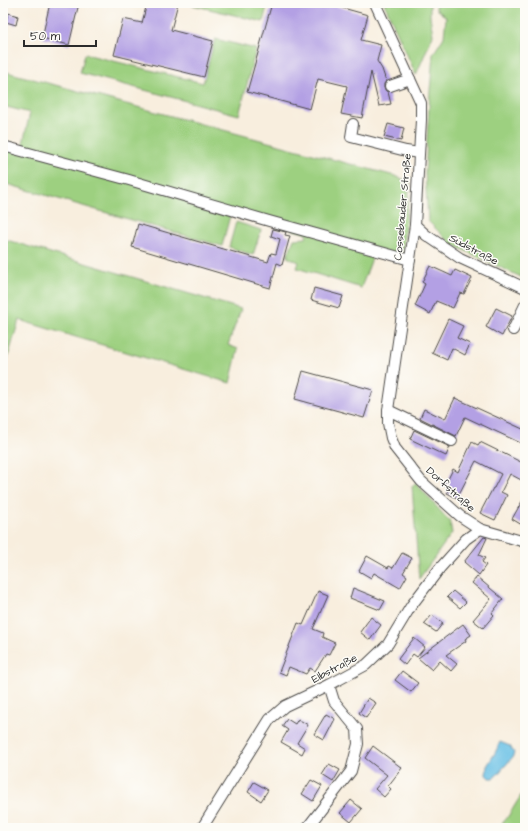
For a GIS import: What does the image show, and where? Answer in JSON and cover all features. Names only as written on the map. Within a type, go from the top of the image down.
[{"type":"street","name":"Cossebauder Straße","points":[[375,3],[421,103],[415,225],[388,410],[388,423]]},
{"type":"street","points":[[390,86],[410,79]]},
{"type":"street","points":[[353,124],[350,137],[406,152],[419,153]]},
{"type":"street","points":[[3,146],[129,180],[269,222],[410,260]]},
{"type":"street","name":"Südstraße","points":[[415,225],[426,235],[460,258],[525,288]]},
{"type":"street","points":[[513,330],[525,305]]},
{"type":"street","points":[[388,410],[452,441]]},
{"type":"street","name":"Dorfstraße","points":[[388,423],[395,448],[421,481],[460,516],[480,529],[525,542]]},
{"type":"street","name":"Elbstraße","points":[[202,828],[270,720],[285,706],[329,685],[366,664],[388,644],[411,606],[440,568],[466,539],[480,529]]},
{"type":"street","points":[[307,828],[351,771],[358,744],[357,729],[334,701],[329,685]]},
{"type":"green space","points":[[184,3],[268,3],[263,22]]},
{"type":"green space","points":[[384,3],[430,3],[430,16],[433,35],[416,75]]},
{"type":"green space","points":[[436,3],[525,3],[525,279],[451,244],[428,221],[425,173],[433,54],[444,37],[446,17],[436,9]]},
{"type":"green space","points":[[215,39],[256,49],[239,115],[80,73],[85,54],[203,83]]},
{"type":"green space","points":[[3,71],[395,176],[410,182],[402,255],[374,253],[361,288],[297,268],[299,262],[287,257],[294,239],[306,238],[307,234],[231,212],[222,246],[3,183],[3,147],[21,152],[30,113],[3,106]]},
{"type":"green space","points":[[236,222],[261,230],[253,255],[229,247]]},
{"type":"green space","points":[[3,239],[241,309],[228,345],[238,349],[230,383],[19,320],[3,374]]},
{"type":"green space","points":[[416,483],[450,522],[452,533],[419,579],[412,486]]},
{"type":"green space","points":[[525,789],[525,828],[498,828],[507,818]]},
{"type":"water","points":[[500,742],[510,746],[514,753],[512,758],[496,776],[489,778],[486,775],[487,766]]},
{"type":"building","points":[[50,3],[79,3],[69,45],[42,38]]},
{"type":"building","points":[[147,3],[178,3],[171,30],[213,41],[204,77],[114,55],[123,19],[142,23]]},
{"type":"building","points":[[272,3],[325,3],[368,15],[361,40],[381,45],[377,61],[382,69],[386,81],[384,88],[388,92],[391,104],[379,106],[371,72],[362,118],[341,114],[347,86],[318,79],[310,109],[247,92]]},
{"type":"building","points":[[8,13],[18,16],[16,25],[6,22]]},
{"type":"building","points":[[388,124],[404,128],[401,141],[384,137]]},
{"type":"building","points":[[138,224],[268,262],[271,253],[276,254],[280,239],[271,236],[273,229],[286,232],[285,235],[290,236],[282,265],[277,263],[270,288],[132,247]]},
{"type":"building","points":[[430,266],[452,276],[455,270],[472,278],[464,294],[460,293],[453,308],[436,301],[430,314],[415,306],[425,284],[422,282]]},
{"type":"building","points":[[314,288],[343,296],[339,308],[311,300]]},
{"type":"building","points":[[496,308],[512,316],[502,336],[486,327]]},
{"type":"building","points":[[448,319],[463,326],[457,338],[470,344],[465,355],[452,348],[447,360],[432,353]]},
{"type":"building","points":[[303,371],[373,390],[364,418],[295,399]]},
{"type":"building","points":[[455,398],[525,430],[525,445],[465,417],[456,436],[420,418],[424,409],[445,419]]},
{"type":"building","points":[[414,430],[450,447],[446,456],[410,439]]},
{"type":"building","points":[[472,442],[478,445],[480,442],[525,464],[525,482],[510,474],[501,492],[507,495],[495,520],[480,513],[501,474],[476,461],[457,498],[447,493],[450,487],[445,485],[453,469],[458,472]]},
{"type":"building","points":[[525,496],[525,519],[522,525],[512,519]]},
{"type":"building","points":[[484,537],[487,538],[479,555],[485,558],[482,562],[486,565],[479,575],[464,562]]},
{"type":"building","points":[[402,553],[412,558],[403,573],[407,576],[400,588],[374,573],[371,578],[359,571],[367,556],[388,568],[389,566],[393,568]]},
{"type":"building","points":[[477,577],[503,599],[492,613],[494,615],[483,628],[473,620],[491,599],[472,583]]},
{"type":"building","points":[[353,588],[385,601],[380,610],[350,598]]},
{"type":"building","points":[[318,591],[328,595],[313,629],[323,633],[322,637],[335,643],[329,655],[326,654],[315,671],[310,668],[306,674],[289,667],[286,675],[279,672],[298,623],[303,625]]},
{"type":"building","points":[[453,591],[466,602],[460,608],[447,597]]},
{"type":"building","points":[[432,615],[443,623],[436,632],[424,624]]},
{"type":"building","points":[[371,617],[381,625],[370,640],[360,632]]},
{"type":"building","points":[[463,624],[471,635],[465,639],[466,641],[446,655],[457,664],[451,671],[440,661],[432,670],[418,658]]},
{"type":"building","points":[[414,638],[425,647],[417,657],[413,654],[405,665],[398,659]]},
{"type":"building","points":[[402,671],[418,683],[411,692],[395,680]]},
{"type":"building","points":[[368,698],[376,703],[366,718],[359,713]]},
{"type":"building","points":[[326,714],[335,719],[324,740],[314,734]]},
{"type":"building","points":[[287,719],[295,724],[298,719],[308,725],[297,743],[305,748],[302,754],[281,742],[288,730],[282,726]]},
{"type":"building","points":[[373,746],[402,768],[388,786],[391,789],[384,797],[375,789],[387,775],[365,758]]},
{"type":"building","points":[[329,764],[340,770],[333,782],[322,775]]},
{"type":"building","points":[[311,780],[322,786],[313,801],[302,794]]},
{"type":"building","points":[[254,782],[268,790],[261,801],[248,792]]},
{"type":"building","points":[[351,800],[362,809],[351,822],[340,813]]}]
